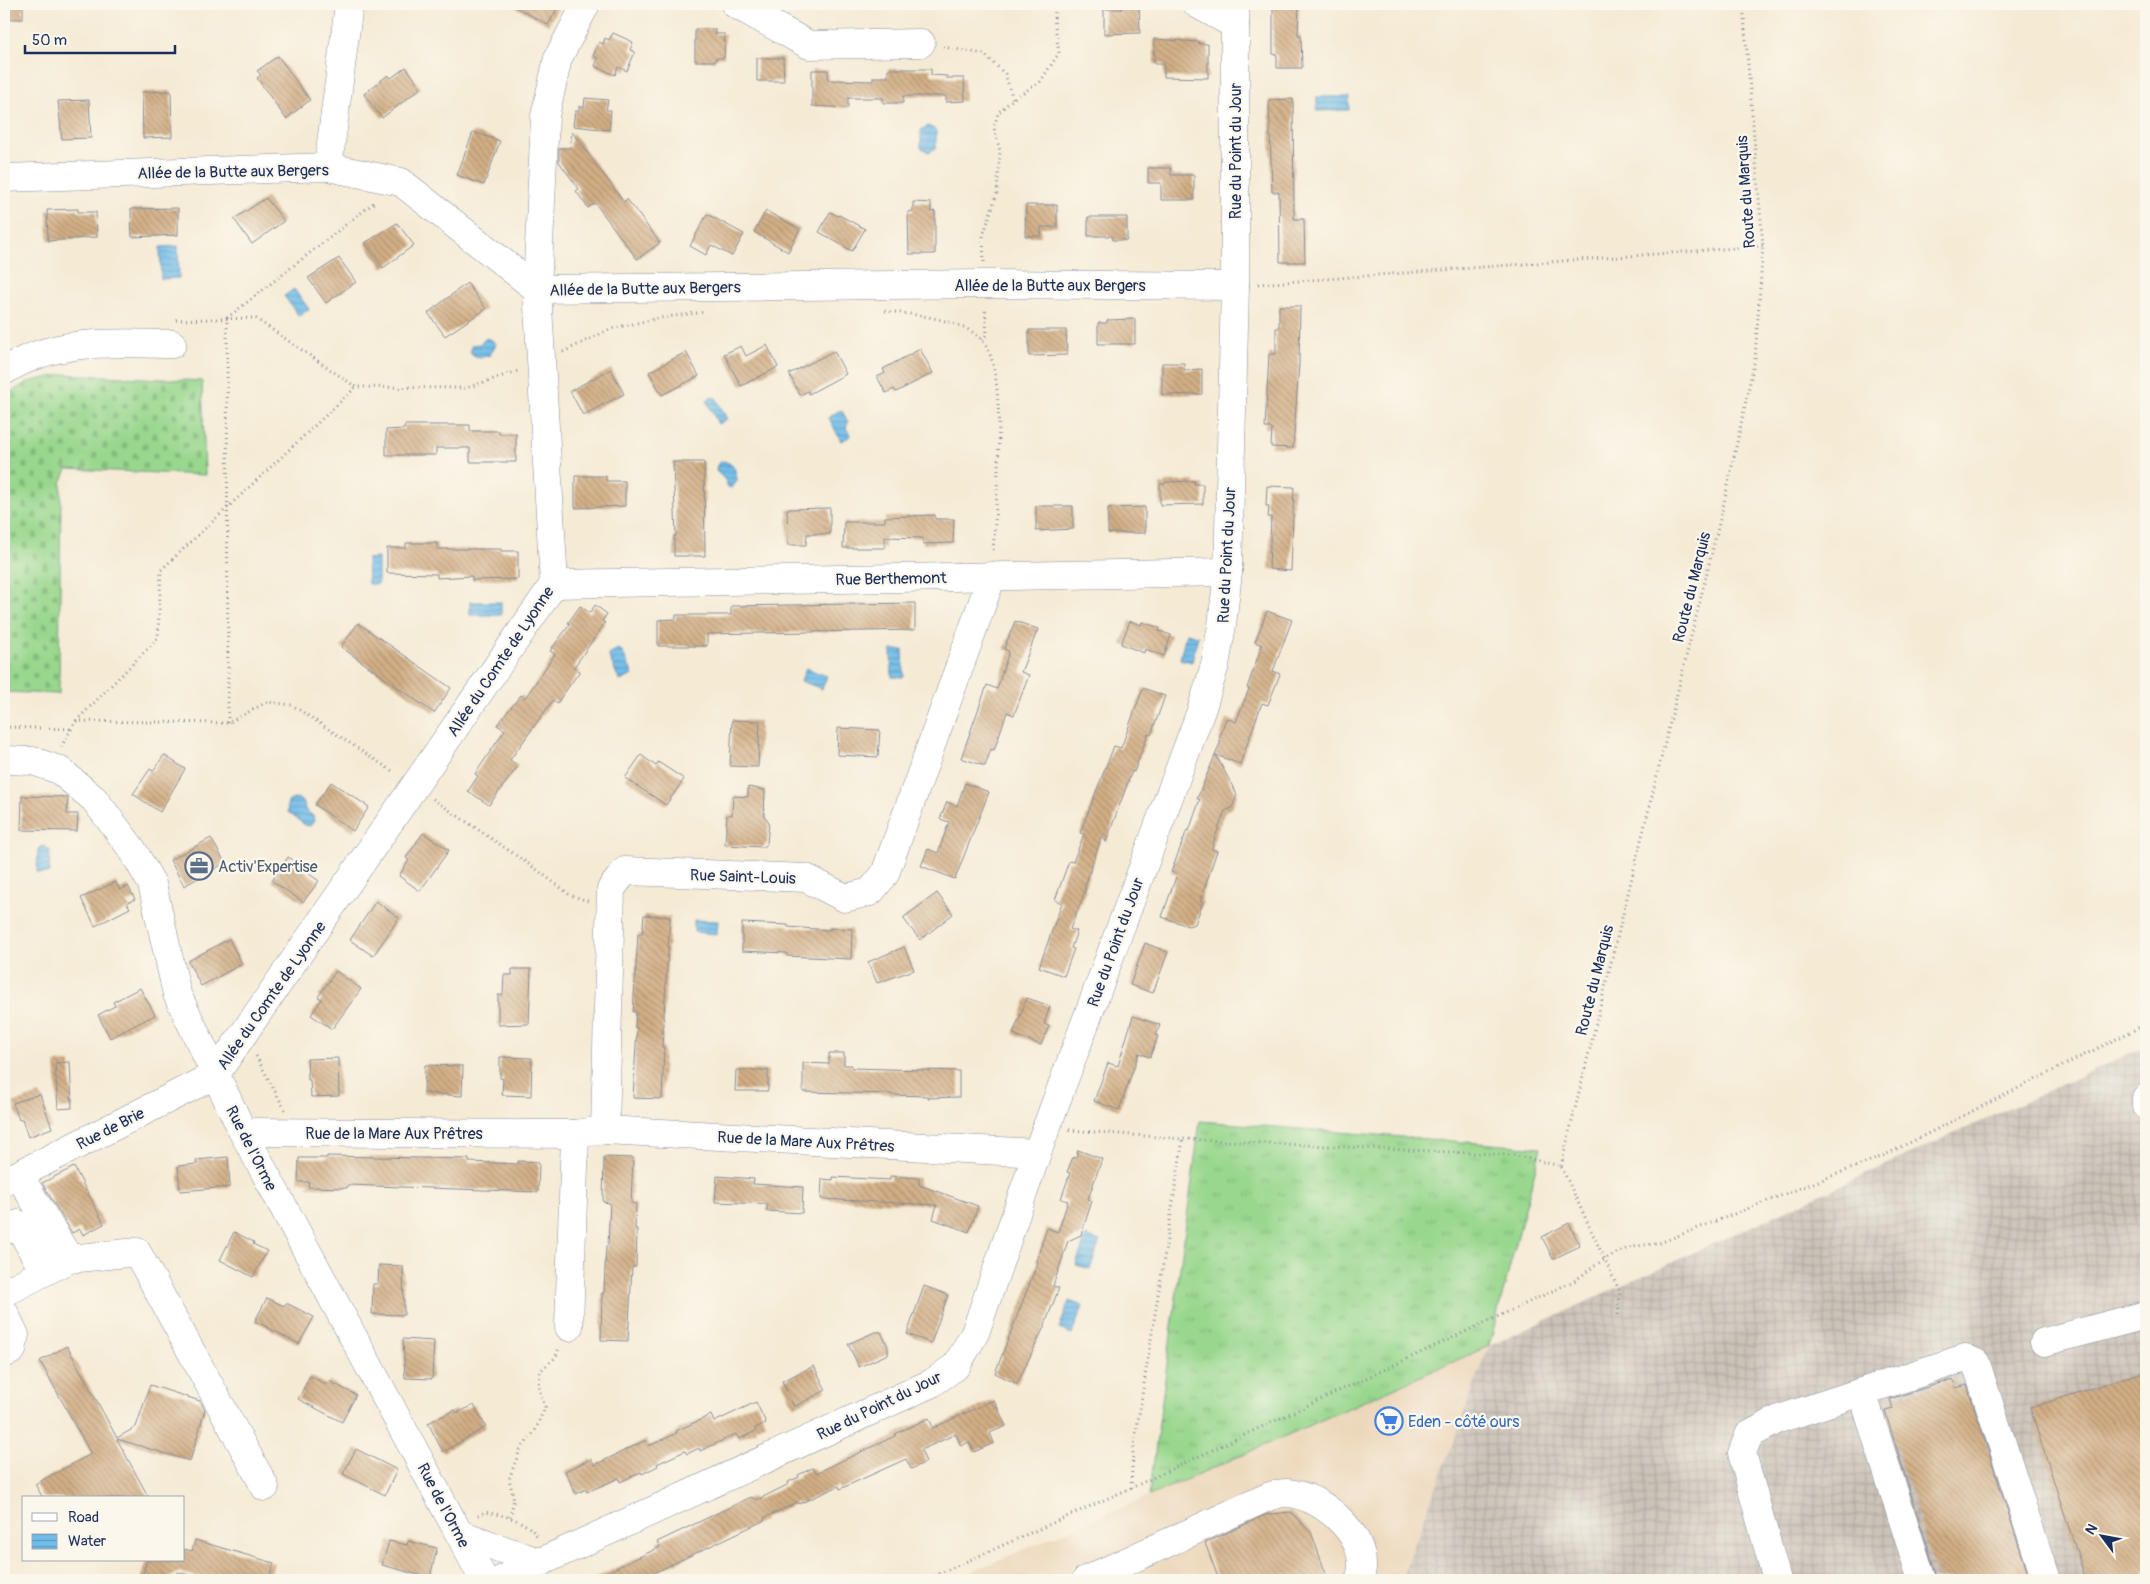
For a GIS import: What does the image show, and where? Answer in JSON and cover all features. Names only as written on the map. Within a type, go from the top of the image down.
[{"type":"street","points":[[328,167],[348,4]]},
{"type":"street","name":"Allée du Comte de Lyonne","points":[[216,1075],[554,584],[537,289],[545,116],[558,58],[586,4]]},
{"type":"street","points":[[736,4],[808,45],[921,43]]},
{"type":"street","points":[[1197,4],[1235,14]]},
{"type":"street","name":"Rue du Point du Jour","points":[[501,1580],[932,1382],[956,1366],[975,1333],[1041,1141],[1202,708],[1215,665],[1228,572],[1235,286],[1235,14]]},
{"type":"street","name":"Allée de la Butte aux Bergers","points":[[4,178],[328,167],[401,182],[537,289],[985,284],[1235,286]]},
{"type":"street","points":[[4,371],[20,361],[80,344],[172,344]]},
{"type":"street","name":"Rue Berthemont","points":[[554,584],[1228,572]]},
{"type":"street","name":"Rue Saint-Louis","points":[[605,1130],[611,889],[625,871],[806,878],[845,898],[870,892],[885,874],[992,576]]},
{"type":"street","name":"Rue de l'Orme","points":[[4,760],[33,760],[59,770],[94,799],[132,849],[152,884],[177,994],[242,1132],[484,1580]]},
{"type":"street","name":"Rue de Brie","points":[[11,1178],[216,1075]]},
{"type":"street","points":[[2146,1098],[2146,1105]]},
{"type":"street","name":"Rue de la Mare Aux Prêtres","points":[[242,1132],[576,1134],[605,1130],[1041,1141]]},
{"type":"street","points":[[569,1326],[576,1134]]},
{"type":"street","points":[[11,1178],[69,1259]]},
{"type":"street","points":[[4,1231],[18,1224],[44,1272]]},
{"type":"street","points":[[4,1294],[69,1259],[137,1252],[265,1487]]},
{"type":"street","points":[[4,1312],[15,1335],[12,1350],[4,1354]]},
{"type":"street","points":[[2044,1342],[2146,1315]]},
{"type":"street","points":[[1777,1580],[1742,1453],[1749,1435],[1779,1419],[1965,1358],[1976,1363],[2046,1580]]},
{"type":"street","points":[[1862,1392],[1922,1580]]},
{"type":"street","points":[[1086,1580],[1270,1496],[1287,1492],[1306,1497],[1324,1507],[1358,1541],[1363,1556],[1364,1570],[1359,1580]]},
{"type":"street","points":[[460,1534],[541,1563]]},
{"type":"path","points":[[984,265],[983,236],[997,193],[1000,152],[994,128],[998,113],[1013,100],[1040,82],[1059,53],[1054,19],[1056,4]]},
{"type":"path","name":"Route du Marquis","points":[[1561,1166],[1724,503],[1754,359],[1764,246],[1743,4]]},
{"type":"path","points":[[921,43],[984,54],[1005,74],[1013,100]]},
{"type":"path","points":[[228,723],[228,318],[401,182]]},
{"type":"path","points":[[1235,286],[1764,246]]},
{"type":"path","points":[[982,340],[987,334],[985,301]]},
{"type":"path","points":[[884,310],[949,322],[965,328],[982,340],[995,368],[998,401],[998,460],[992,576]]},
{"type":"path","points":[[50,766],[76,720],[158,638],[161,570],[229,504],[356,387],[466,388],[540,363],[610,329],[660,318],[709,312]]},
{"type":"path","points":[[76,720],[228,723],[267,702],[292,704],[536,869],[570,895],[610,908]]},
{"type":"path","points":[[4,727],[71,729]]},
{"type":"path","points":[[925,1580],[1131,1488],[1576,1280],[1605,1257],[1628,1247],[1657,1244],[1883,1156],[2146,1024]]},
{"type":"path","points":[[244,1034],[297,1132]]},
{"type":"path","points":[[1131,1488],[1133,1452],[1183,1139]]},
{"type":"path","points":[[1041,1141],[1183,1139],[1513,1155],[1561,1166],[1620,1292],[1618,1316]]},
{"type":"path","points":[[510,1517],[514,1498],[509,1479],[520,1450],[535,1431],[545,1407],[539,1390],[540,1371],[555,1358],[569,1326]]},
{"type":"shaded area","points":[[2146,1046],[2146,1580],[1401,1580],[1489,1346]]},
{"type":"shaded area","name":"Eden - côté ours","points":[[1489,1346],[1401,1580],[952,1580],[1149,1496]]},
{"type":"green space","points":[[64,374],[202,381],[205,475],[67,469],[61,483],[59,694],[4,692],[4,396],[28,382]]},
{"type":"green space","points":[[1200,1121],[1541,1148],[1489,1346],[1149,1496]]},
{"type":"water","points":[[1317,97],[1349,97],[1349,110],[1317,111]]},
{"type":"water","points":[[928,126],[936,130],[936,148],[929,152],[921,148],[921,130]]},
{"type":"water","points":[[178,246],[179,278],[161,279],[160,247]]},
{"type":"water","points":[[294,289],[309,309],[299,316],[284,296]]},
{"type":"water","points":[[486,338],[492,340],[496,345],[490,355],[479,358],[470,353],[472,345],[480,344]]},
{"type":"water","points":[[710,397],[716,398],[727,419],[718,424],[707,402]]},
{"type":"water","points":[[838,411],[842,411],[848,422],[846,428],[851,436],[841,441],[829,418]]},
{"type":"water","points":[[722,461],[732,465],[735,471],[737,481],[732,488],[728,487],[725,480],[716,471],[717,465]]},
{"type":"water","points":[[378,558],[378,584],[368,584],[367,559]]},
{"type":"water","points":[[470,602],[501,602],[501,615],[470,615]]},
{"type":"water","points":[[1186,633],[1198,636],[1192,662],[1180,659]]},
{"type":"water","points":[[618,649],[622,651],[633,675],[620,681],[609,657],[610,653]]},
{"type":"water","points":[[891,650],[903,650],[904,677],[892,677]]},
{"type":"water","points":[[806,668],[827,676],[822,689],[801,681]]},
{"type":"water","points":[[297,798],[304,803],[305,810],[313,816],[314,821],[310,826],[305,825],[288,812],[287,805],[289,801]]},
{"type":"water","points":[[43,846],[50,850],[49,873],[37,873],[38,849]]},
{"type":"water","points":[[694,920],[718,921],[717,934],[694,932]]},
{"type":"water","points":[[1086,1236],[1100,1241],[1090,1269],[1076,1265]]},
{"type":"water","points":[[1069,1301],[1083,1306],[1072,1334],[1059,1329]]},
{"type":"building","points":[[4,4],[23,4],[23,19],[4,19]]},
{"type":"building","points":[[510,4],[560,4],[548,25]]},
{"type":"building","points":[[1122,4],[1139,4],[1140,33],[1104,34],[1104,9],[1122,9]]},
{"type":"building","points":[[1273,4],[1299,4],[1298,35],[1301,35],[1302,68],[1277,68],[1277,55],[1273,54]]},
{"type":"building","points":[[695,29],[715,29],[715,34],[725,34],[724,58],[715,58],[716,61],[695,61]]},
{"type":"building","points":[[613,33],[633,42],[630,50],[635,52],[627,71],[618,67],[615,75],[595,66],[598,58],[593,56],[599,42],[603,44],[605,38],[609,40]]},
{"type":"building","points":[[1154,39],[1208,44],[1208,78],[1164,77],[1164,64],[1154,64]]},
{"type":"building","points":[[278,56],[310,100],[286,119],[257,78],[261,75],[257,71]]},
{"type":"building","points":[[757,58],[783,58],[784,81],[757,81]]},
{"type":"building","points":[[406,67],[421,88],[382,118],[364,94],[388,75],[391,78]]},
{"type":"building","points":[[888,69],[931,69],[931,75],[947,76],[946,78],[964,78],[965,101],[946,102],[946,96],[903,96],[903,103],[883,103],[883,98],[848,98],[848,108],[812,106],[812,70],[828,70],[828,80],[873,81],[873,77],[888,77]]},
{"type":"building","points":[[171,91],[172,137],[143,138],[142,92]]},
{"type":"building","points":[[585,98],[608,100],[606,110],[611,110],[609,130],[573,126],[575,111],[579,111],[579,106],[584,107]]},
{"type":"building","points":[[1293,99],[1294,219],[1304,219],[1305,262],[1280,262],[1279,192],[1272,192],[1269,100]]},
{"type":"building","points":[[89,100],[91,138],[62,139],[58,101]]},
{"type":"building","points":[[473,132],[500,141],[484,185],[457,175]]},
{"type":"building","points":[[572,132],[624,202],[627,199],[660,243],[637,259],[595,203],[588,208],[576,191],[579,189],[559,162],[559,148],[570,148]]},
{"type":"building","points":[[1148,168],[1171,168],[1171,175],[1194,175],[1194,200],[1161,200],[1161,183],[1148,183]]},
{"type":"building","points":[[266,198],[284,221],[252,244],[234,219]]},
{"type":"building","points":[[913,202],[931,203],[931,212],[935,211],[935,254],[909,254],[908,212],[913,211]]},
{"type":"building","points":[[1026,205],[1057,205],[1057,227],[1041,227],[1041,236],[1025,236]]},
{"type":"building","points":[[178,208],[178,235],[132,237],[131,209]]},
{"type":"building","points":[[78,209],[78,212],[96,212],[97,237],[48,241],[47,210]]},
{"type":"building","points":[[766,211],[800,229],[788,252],[754,232]]},
{"type":"building","points":[[830,212],[865,229],[852,251],[819,232]]},
{"type":"building","points":[[707,214],[744,234],[732,256],[711,245],[706,255],[690,246]]},
{"type":"building","points":[[1088,217],[1127,217],[1127,240],[1113,240],[1112,236],[1088,236]]},
{"type":"building","points":[[397,223],[414,245],[383,268],[365,243]]},
{"type":"building","points":[[339,258],[356,282],[326,303],[308,278]]},
{"type":"building","points":[[467,283],[486,309],[445,336],[428,313]]},
{"type":"building","points":[[1279,306],[1300,306],[1299,364],[1293,448],[1271,447],[1272,428],[1265,428],[1269,354],[1276,354],[1276,328],[1279,328]]},
{"type":"building","points":[[1135,319],[1135,344],[1098,344],[1098,323],[1107,323],[1107,320]]},
{"type":"building","points":[[1029,330],[1066,330],[1067,355],[1029,356]]},
{"type":"building","points":[[767,345],[778,367],[741,386],[724,354],[741,346],[746,356]]},
{"type":"building","points":[[920,349],[933,373],[896,392],[894,389],[886,393],[877,377],[885,373],[883,369]]},
{"type":"building","points":[[834,351],[846,374],[809,394],[808,391],[800,395],[789,374]]},
{"type":"building","points":[[686,352],[699,376],[662,395],[649,372]]},
{"type":"building","points":[[1162,363],[1184,363],[1184,370],[1202,369],[1202,394],[1162,395]]},
{"type":"building","points":[[611,369],[624,394],[583,415],[570,391]]},
{"type":"building","points":[[405,425],[470,425],[470,431],[499,431],[499,434],[516,434],[516,462],[470,462],[470,448],[436,448],[436,455],[386,455],[386,430],[404,429]]},
{"type":"building","points":[[673,462],[704,462],[705,556],[674,556],[674,536],[676,536]]},
{"type":"building","points":[[575,476],[606,476],[606,481],[625,481],[625,506],[575,508]]},
{"type":"building","points":[[1195,481],[1194,484],[1203,484],[1203,504],[1160,505],[1160,484],[1165,484],[1165,482]]},
{"type":"building","points":[[1267,486],[1294,487],[1291,571],[1269,569],[1271,517],[1268,517],[1269,506],[1266,506]]},
{"type":"building","points":[[1036,506],[1073,506],[1073,529],[1036,531]]},
{"type":"building","points":[[1145,507],[1145,533],[1108,533],[1108,508]]},
{"type":"building","points":[[830,508],[830,534],[807,534],[806,545],[788,545],[787,509]]},
{"type":"building","points":[[935,515],[935,519],[954,519],[953,543],[923,544],[923,538],[885,537],[885,548],[843,548],[844,522],[885,522],[885,517]]},
{"type":"building","points":[[406,543],[437,543],[437,549],[501,549],[501,551],[518,551],[518,579],[472,580],[472,576],[437,578],[437,574],[387,573],[387,548],[406,548]]},
{"type":"building","points":[[915,603],[915,630],[707,634],[707,646],[658,646],[658,620],[676,619],[676,615],[731,615],[731,606]]},
{"type":"building","points":[[595,605],[607,614],[602,621],[605,623],[574,667],[580,671],[557,703],[553,700],[510,760],[518,766],[489,805],[468,791],[478,776],[475,774],[505,730],[497,725],[521,695],[525,698],[555,654],[550,651],[570,624],[568,623],[580,606],[590,613]]},
{"type":"building","points":[[1267,611],[1292,620],[1273,671],[1280,674],[1268,705],[1262,703],[1240,764],[1216,755],[1237,795],[1232,808],[1225,811],[1214,840],[1212,849],[1217,851],[1200,901],[1203,902],[1195,924],[1188,926],[1162,917],[1177,874],[1171,872],[1187,830],[1189,831],[1200,799],[1197,799],[1221,741],[1219,740],[1226,718],[1236,722],[1249,689],[1247,688],[1262,645],[1255,642]]},
{"type":"building","points":[[1015,621],[1038,629],[1021,672],[1029,675],[1014,715],[1007,712],[994,750],[991,749],[985,766],[961,758],[987,685],[997,689],[1009,651],[1004,649]]},
{"type":"building","points":[[1130,621],[1141,625],[1142,622],[1160,628],[1159,631],[1171,635],[1164,656],[1145,649],[1144,653],[1121,644]]},
{"type":"building","points":[[358,623],[451,688],[434,713],[341,647]]},
{"type":"building","points":[[1143,688],[1165,696],[1151,735],[1148,734],[1134,772],[1132,771],[1106,842],[1102,835],[1084,889],[1086,889],[1070,929],[1077,931],[1071,948],[1074,949],[1064,976],[1039,967],[1062,903],[1055,900],[1069,861],[1073,862],[1084,834],[1080,833],[1114,746],[1121,748]]},
{"type":"building","points":[[732,720],[760,721],[758,767],[730,766]]},
{"type":"building","points":[[838,728],[880,730],[878,757],[837,755]]},
{"type":"building","points":[[164,755],[185,769],[160,812],[133,794],[150,769],[153,771]]},
{"type":"building","points":[[641,755],[656,766],[658,762],[684,779],[666,805],[625,778]]},
{"type":"building","points":[[331,782],[369,807],[353,831],[315,805]]},
{"type":"building","points":[[965,783],[989,792],[955,879],[921,866],[928,849],[938,853],[949,822],[940,819],[947,802],[957,806]]},
{"type":"building","points":[[748,787],[765,790],[764,816],[769,822],[767,843],[763,847],[725,845],[727,815],[732,815],[733,796],[748,797]]},
{"type":"building","points":[[22,796],[68,797],[67,814],[78,814],[77,831],[21,830]]},
{"type":"building","points":[[423,833],[449,850],[420,891],[399,876],[409,860],[406,858]]},
{"type":"building","points":[[211,838],[225,863],[184,886],[170,860]]},
{"type":"building","points":[[288,857],[307,869],[305,871],[319,881],[303,902],[272,881]]},
{"type":"building","points":[[116,882],[120,890],[128,886],[135,899],[127,903],[130,908],[95,926],[81,898]]},
{"type":"building","points":[[937,893],[953,914],[920,940],[903,918]]},
{"type":"building","points":[[376,901],[399,918],[373,956],[350,940]]},
{"type":"building","points":[[644,915],[670,917],[662,1047],[664,1047],[662,1099],[633,1098],[637,1028],[635,1028],[636,1012],[633,1012],[638,934],[642,934]]},
{"type":"building","points":[[742,923],[788,925],[788,927],[830,930],[830,928],[852,929],[851,959],[787,956],[787,953],[742,951]]},
{"type":"building","points":[[229,939],[242,964],[201,986],[188,961]]},
{"type":"building","points":[[1145,943],[1168,952],[1153,993],[1130,985]]},
{"type":"building","points":[[904,947],[914,970],[877,983],[868,962]]},
{"type":"building","points":[[512,969],[531,969],[529,1024],[498,1025],[498,995],[503,995],[504,975],[512,975]]},
{"type":"building","points":[[336,971],[361,989],[332,1029],[311,1015],[322,999],[318,997]]},
{"type":"building","points":[[140,988],[155,1015],[110,1038],[98,1015],[115,1006],[113,1002]]},
{"type":"building","points":[[1027,998],[1050,1006],[1044,1024],[1049,1026],[1041,1045],[1013,1034]]},
{"type":"building","points":[[1133,1016],[1160,1025],[1150,1057],[1139,1053],[1119,1110],[1094,1101],[1108,1063],[1118,1066]]},
{"type":"building","points":[[829,1053],[844,1053],[844,1065],[852,1065],[852,1068],[959,1071],[959,1097],[928,1098],[928,1096],[892,1094],[803,1092],[803,1063],[829,1064]]},
{"type":"building","points":[[500,1057],[532,1058],[531,1096],[502,1095],[503,1079],[500,1078]]},
{"type":"building","points":[[338,1058],[339,1096],[311,1097],[307,1059]]},
{"type":"building","points":[[70,1062],[72,1108],[58,1109],[55,1063]]},
{"type":"building","points":[[425,1065],[463,1066],[462,1096],[424,1093]]},
{"type":"building","points":[[736,1070],[768,1070],[768,1091],[735,1091]]},
{"type":"building","points":[[40,1094],[52,1128],[28,1137],[22,1119],[19,1120],[13,1103]]},
{"type":"building","points":[[1078,1150],[1102,1159],[1088,1199],[1092,1201],[1081,1235],[1068,1241],[1053,1286],[1059,1288],[1044,1327],[1017,1384],[995,1373],[1038,1262],[1036,1261],[1047,1228],[1058,1232],[1068,1201],[1061,1199],[1070,1173],[1067,1172],[1073,1157],[1076,1158]]},
{"type":"building","points":[[327,1156],[469,1159],[469,1162],[518,1164],[518,1161],[539,1162],[538,1192],[348,1185],[347,1188],[308,1187],[309,1182],[298,1182],[299,1158],[327,1158]]},
{"type":"building","points":[[228,1157],[230,1187],[180,1191],[178,1166],[197,1164],[196,1160]]},
{"type":"building","points":[[604,1157],[633,1158],[631,1203],[636,1204],[636,1267],[632,1267],[628,1341],[601,1340],[602,1293],[604,1293],[610,1203],[603,1202]]},
{"type":"building","points":[[74,1167],[104,1224],[83,1235],[80,1229],[72,1233],[42,1183]]},
{"type":"building","points":[[717,1176],[754,1179],[753,1184],[803,1187],[802,1213],[767,1211],[767,1204],[715,1202]]},
{"type":"building","points":[[890,1176],[919,1178],[919,1185],[978,1206],[969,1232],[933,1219],[937,1205],[821,1199],[822,1179],[833,1180],[833,1177],[890,1180]]},
{"type":"building","points":[[1569,1223],[1580,1246],[1553,1259],[1542,1237]]},
{"type":"building","points":[[234,1232],[267,1251],[253,1277],[220,1260]]},
{"type":"building","points":[[379,1265],[403,1266],[404,1315],[372,1314],[373,1284],[378,1284]]},
{"type":"building","points":[[924,1286],[948,1295],[931,1343],[907,1334]]},
{"type":"building","points":[[267,1298],[284,1306],[286,1303],[314,1317],[299,1344],[255,1321]]},
{"type":"building","points":[[875,1332],[881,1332],[888,1347],[888,1354],[859,1367],[848,1344]]},
{"type":"building","points":[[403,1339],[434,1341],[432,1379],[405,1378]]},
{"type":"building","points":[[67,1346],[117,1438],[136,1427],[150,1385],[200,1401],[205,1410],[190,1461],[117,1439],[148,1496],[42,1496],[35,1484],[91,1454],[40,1361]]},
{"type":"building","points":[[814,1366],[826,1390],[794,1407],[782,1381]]},
{"type":"building","points":[[2146,1371],[2146,1580],[2086,1580],[2030,1408]]},
{"type":"building","points":[[310,1376],[327,1385],[329,1381],[356,1395],[342,1422],[298,1399]]},
{"type":"building","points":[[1953,1379],[1956,1388],[1967,1385],[2030,1580],[1938,1580],[1885,1411],[1893,1409],[1890,1399]]},
{"type":"building","points":[[994,1400],[1006,1426],[990,1433],[994,1443],[974,1452],[969,1442],[961,1446],[956,1434],[921,1450],[926,1462],[911,1469],[906,1459],[840,1489],[839,1486],[799,1504],[798,1502],[764,1518],[765,1520],[639,1580],[591,1580],[660,1547],[657,1542],[751,1497],[757,1500],[789,1484],[788,1482],[799,1477],[798,1475],[813,1468],[816,1473],[929,1418],[933,1428]]},
{"type":"building","points":[[756,1402],[766,1423],[755,1428],[756,1431],[739,1439],[736,1434],[700,1451],[699,1448],[687,1454],[685,1451],[657,1464],[658,1466],[642,1474],[641,1472],[620,1482],[619,1478],[587,1492],[586,1489],[576,1494],[565,1471],[591,1459],[595,1465],[646,1440],[649,1446],[711,1415],[714,1422]]},
{"type":"building","points":[[474,1405],[486,1427],[443,1452],[428,1423],[455,1410],[457,1413]]},
{"type":"building","points":[[356,1449],[397,1470],[385,1495],[343,1474]]},
{"type":"building","points":[[1290,1512],[1311,1532],[1328,1580],[1219,1580],[1205,1543],[1265,1515]]},
{"type":"building","points":[[195,1540],[274,1563],[269,1580],[207,1580],[179,1572],[166,1580],[141,1580],[146,1562],[185,1562],[185,1549],[192,1551]]},
{"type":"building","points":[[389,1541],[407,1545],[408,1541],[437,1548],[430,1578],[382,1565]]},
{"type":"place","name":"Activ'Expertise","points":[[199,866]]},
{"type":"place","name":"Eden - côté ours","points":[[1389,1421]]}]
